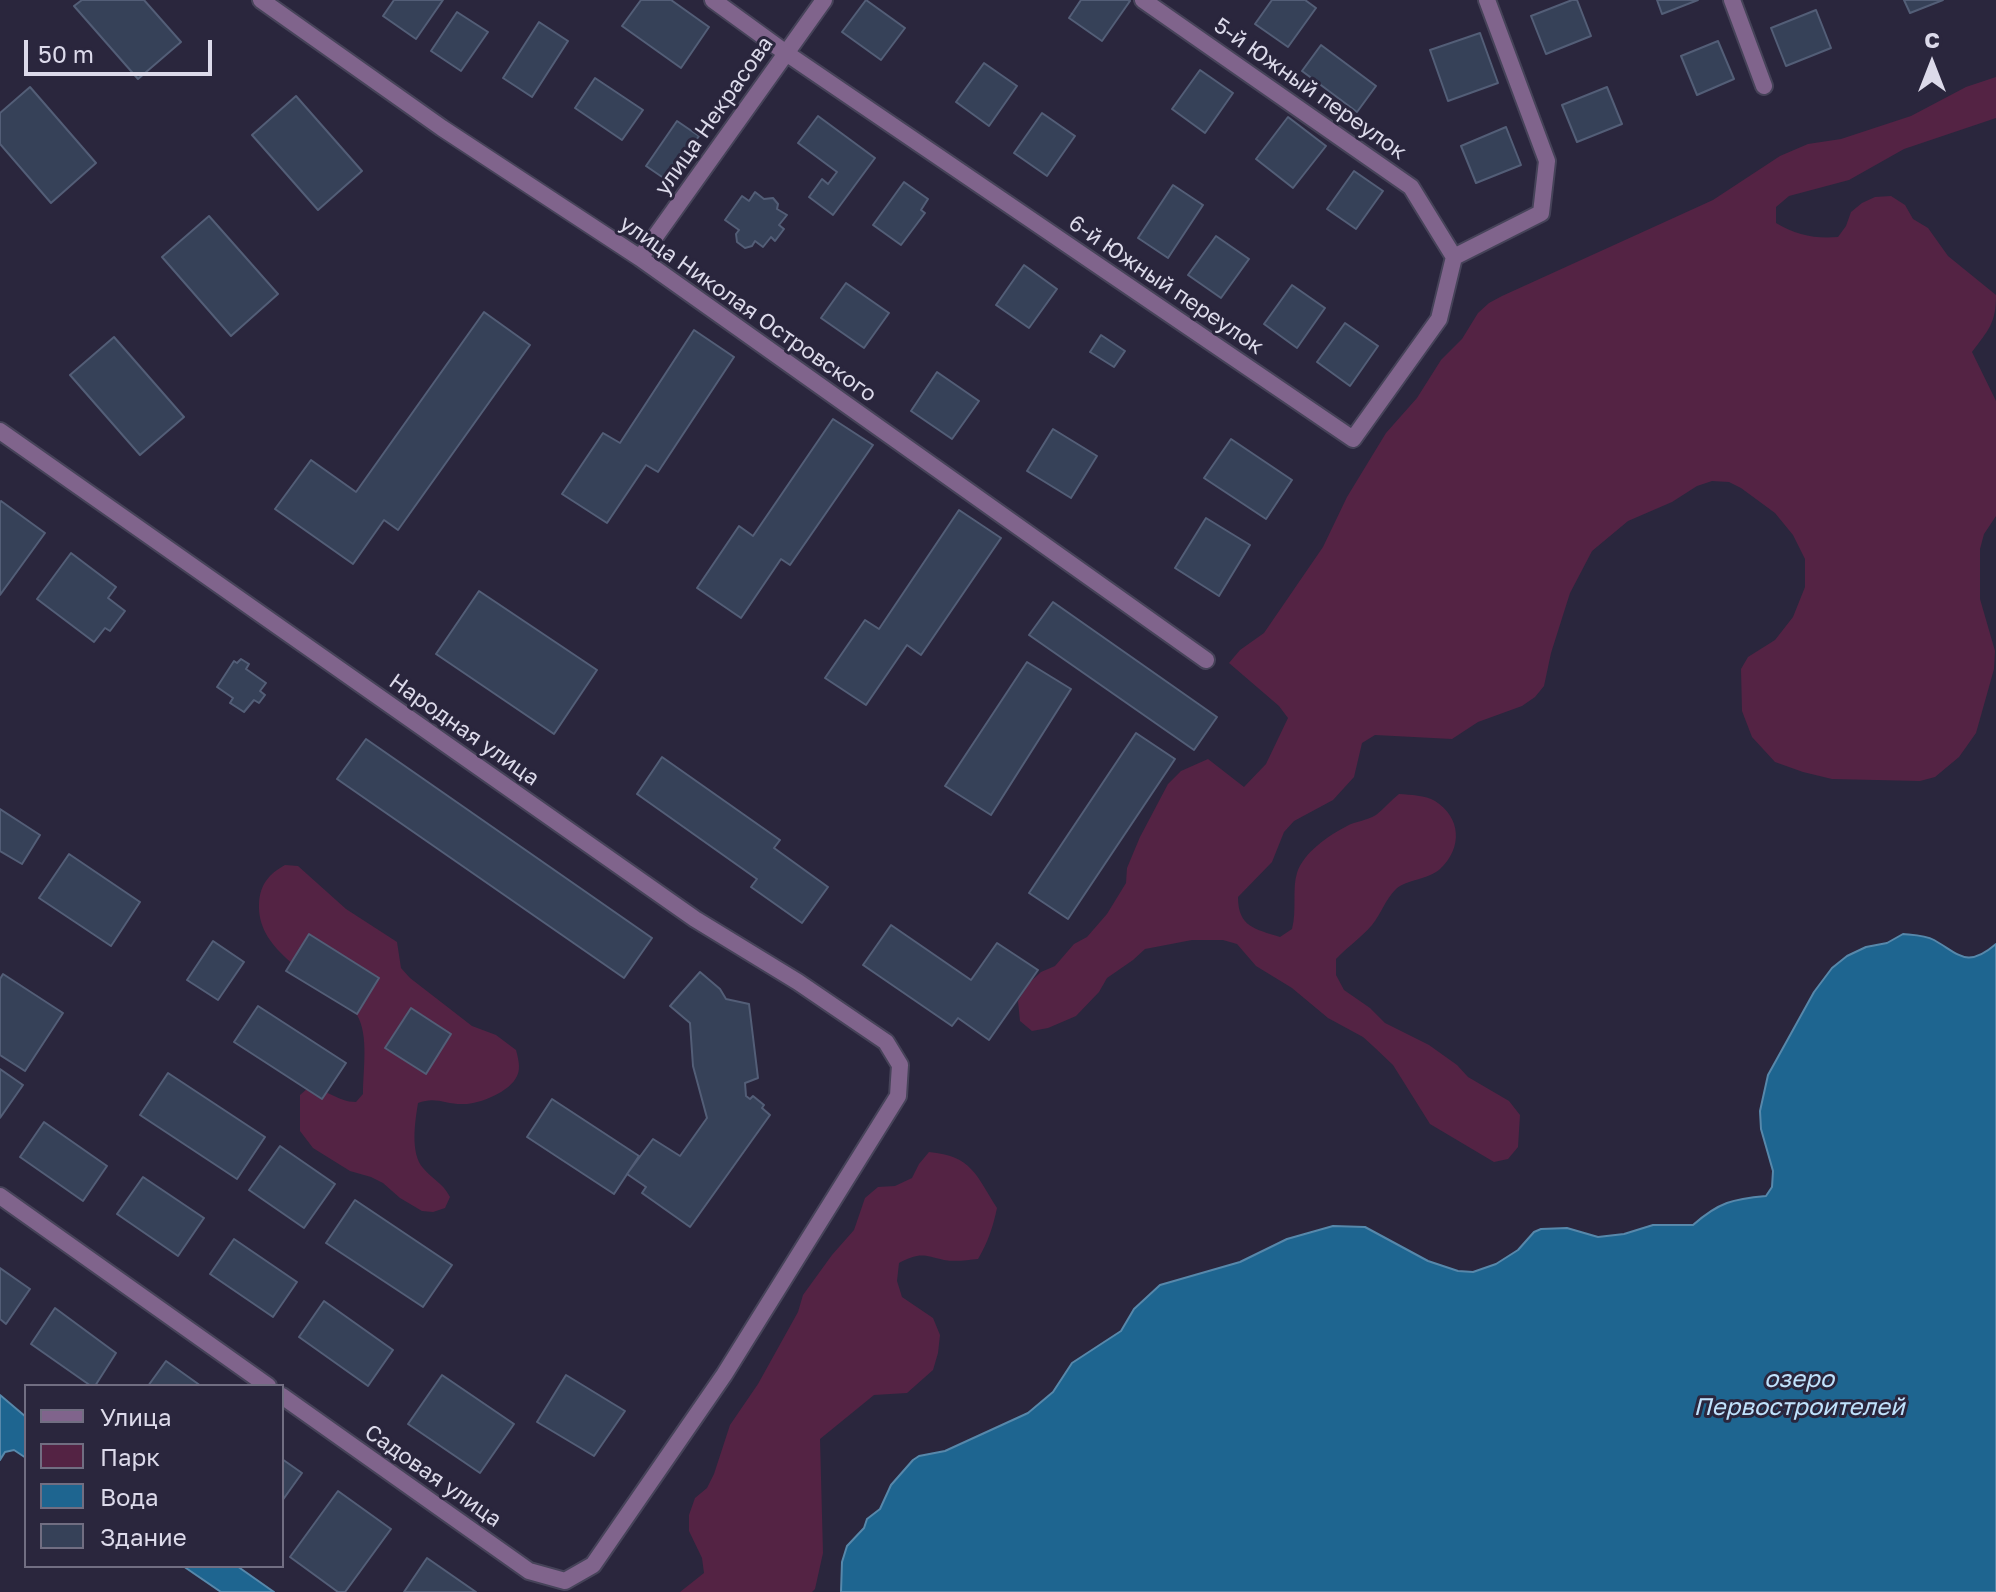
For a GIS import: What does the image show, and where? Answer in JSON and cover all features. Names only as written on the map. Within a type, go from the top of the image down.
[{"type":"street","name":"улица Николая Островского","points":[[261,0],[442,128],[640,258],[1206,660]]},
{"type":"street","name":"6-й Южный переулок","points":[[713,0],[786,53],[1353,439],[1439,319],[1454,257]]},
{"type":"street","name":"улица Некрасова","points":[[640,258],[824,0]]},
{"type":"street","name":"5-й Южный переулок","points":[[1143,0],[1411,187],[1454,257]]},
{"type":"street","points":[[1454,257],[1541,213],[1547,161],[1487,0]]},
{"type":"street","points":[[1732,0],[1764,86]]},
{"type":"street","name":"Народная улица","points":[[0,431],[695,919],[798,982],[886,1042],[900,1065],[898,1096],[724,1375],[593,1565],[565,1581]]},
{"type":"street","points":[[0,1196],[265,1384]]},
{"type":"street","name":"Садовая улица","points":[[284,1397],[529,1571],[565,1581]]},
{"type":"green space","points":[[1996,77],[1996,118],[1904,149],[1849,180],[1789,196],[1776,207],[1776,223],[1791,231],[1838,237],[1851,212],[1862,203],[1875,197],[1891,196],[1905,205],[1913,219],[1928,228],[1948,256],[1996,295],[1993,320],[1972,352],[1996,401],[1996,516],[1984,534],[1980,549],[1980,599],[1995,651],[1994,669],[1976,733],[1959,757],[1935,777],[1920,781],[1832,779],[1775,762],[1752,737],[1742,711],[1741,669],[1748,657],[1775,640],[1793,617],[1805,587],[1805,559],[1793,535],[1775,513],[1741,488],[1729,482],[1712,481],[1628,521],[1592,551],[1570,593],[1544,686],[1535,697],[1522,706],[1478,722],[1452,739],[1375,735],[1362,743],[1354,777],[1333,800],[1294,821],[1284,832],[1272,862],[1238,897],[1245,921],[1256,929],[1280,937],[1292,929],[1300,865],[1318,845],[1347,826],[1376,815],[1399,794],[1427,798],[1444,808],[1456,833],[1453,852],[1435,873],[1396,889],[1372,925],[1336,959],[1336,975],[1344,990],[1385,1023],[1429,1045],[1468,1077],[1509,1101],[1520,1115],[1518,1147],[1508,1159],[1494,1162],[1430,1124],[1393,1065],[1363,1037],[1328,1018],[1292,988],[1256,966],[1237,944],[1223,940],[1192,940],[1145,949],[1107,978],[1099,992],[1076,1016],[1032,1031],[1020,1021],[1018,1001],[1029,983],[1041,972],[1055,966],[1107,914],[1126,883],[1127,868],[1140,837],[1168,784],[1181,771],[1208,759],[1244,787],[1266,764],[1288,718],[1279,706],[1229,663],[1240,650],[1264,633],[1323,547],[1347,497],[1386,433],[1417,398],[1441,360],[1462,339],[1478,313],[1502,296],[1713,200],[1780,156],[1808,144],[1841,139],[1911,116],[1966,87]]},
{"type":"green space","points":[[285,865],[298,866],[346,909],[397,942],[401,968],[410,978],[472,1026],[496,1035],[516,1050],[518,1073],[501,1092],[469,1104],[435,1100],[418,1103],[414,1137],[416,1154],[423,1168],[450,1197],[445,1208],[433,1212],[422,1211],[383,1183],[350,1171],[313,1148],[300,1131],[300,1095],[308,1088],[356,1102],[363,1094],[364,1042],[361,1023],[352,1009],[284,956],[266,933],[260,919],[261,891],[270,876]]},
{"type":"green space","points":[[929,1152],[955,1158],[971,1169],[997,1208],[994,1222],[978,1259],[948,1261],[922,1256],[899,1263],[897,1281],[902,1297],[933,1318],[940,1335],[938,1353],[933,1370],[907,1393],[874,1395],[820,1439],[823,1553],[815,1589],[812,1592],[680,1592],[704,1573],[702,1558],[689,1531],[689,1515],[695,1498],[707,1488],[730,1425],[758,1384],[798,1312],[803,1295],[854,1230],[865,1198],[878,1187],[895,1186],[912,1178]]},
{"type":"water","name":"озеро Первостроителей","points":[[1903,934],[1930,938],[1964,957],[1978,956],[1996,944],[1996,1592],[841,1592],[842,1562],[847,1546],[864,1528],[867,1519],[880,1509],[891,1485],[913,1460],[945,1451],[1028,1413],[1053,1392],[1072,1363],[1121,1331],[1134,1309],[1160,1285],[1240,1262],[1287,1239],[1333,1226],[1365,1227],[1428,1261],[1458,1271],[1473,1272],[1496,1264],[1518,1250],[1534,1232],[1541,1229],[1567,1228],[1598,1237],[1624,1234],[1653,1225],[1693,1225],[1727,1203],[1766,1196],[1772,1187],[1773,1171],[1761,1129],[1760,1111],[1768,1075],[1814,992],[1832,968],[1847,956],[1866,947],[1887,943]]},
{"type":"water","points":[[0,1395],[24,1415],[24,1457],[14,1450],[5,1452],[0,1460]]},
{"type":"water","points":[[186,1568],[240,1568],[274,1592],[221,1592]]},
{"type":"building","points":[[82,0],[144,0],[181,42],[138,79],[74,6]]},
{"type":"building","points":[[394,0],[443,0],[416,39],[383,16]]},
{"type":"building","points":[[641,0],[671,0],[709,27],[681,68],[622,26]]},
{"type":"building","points":[[866,0],[905,28],[881,60],[842,32]]},
{"type":"building","points":[[1081,0],[1130,1],[1102,41],[1069,18]]},
{"type":"building","points":[[1272,0],[1305,0],[1316,8],[1288,47],[1255,24]]},
{"type":"building","points":[[1577,0],[1591,36],[1546,54],[1531,16]]},
{"type":"building","points":[[1657,0],[1698,0],[1662,14]]},
{"type":"building","points":[[1904,0],[1943,0],[1910,13]]},
{"type":"building","points":[[1816,10],[1831,48],[1786,66],[1771,28]]},
{"type":"building","points":[[457,12],[488,32],[461,71],[431,51]]},
{"type":"building","points":[[539,22],[568,41],[532,97],[503,78]]},
{"type":"building","points":[[1480,33],[1498,83],[1448,101],[1430,50]]},
{"type":"building","points":[[1718,41],[1734,79],[1697,95],[1681,56]]},
{"type":"building","points":[[1321,45],[1376,86],[1357,112],[1302,71]]},
{"type":"building","points":[[984,63],[1017,86],[989,126],[956,102]]},
{"type":"building","points":[[1200,70],[1233,93],[1205,133],[1172,109]]},
{"type":"building","points":[[595,78],[643,110],[622,140],[575,108]]},
{"type":"building","points":[[30,87],[96,163],[51,203],[0,144],[0,113]]},
{"type":"building","points":[[1607,87],[1622,124],[1577,142],[1562,105]]},
{"type":"building","points":[[296,96],[362,171],[318,210],[252,135]]},
{"type":"building","points":[[1042,113],[1075,136],[1047,176],[1014,153]]},
{"type":"building","points":[[818,116],[875,158],[833,215],[809,197],[822,179],[828,184],[837,172],[798,143]]},
{"type":"building","points":[[1288,117],[1326,146],[1293,188],[1256,159]]},
{"type":"building","points":[[677,121],[699,136],[668,181],[646,166]]},
{"type":"building","points":[[1506,127],[1521,165],[1476,183],[1461,146]]},
{"type":"building","points":[[1354,171],[1383,191],[1356,229],[1327,209]]},
{"type":"building","points":[[904,182],[928,199],[921,210],[925,213],[901,245],[873,225]]},
{"type":"building","points":[[1173,185],[1203,205],[1168,258],[1138,238]]},
{"type":"building","points":[[755,192],[764,199],[773,198],[778,204],[777,209],[787,215],[779,225],[784,229],[775,241],[771,237],[763,247],[755,241],[745,248],[737,242],[739,230],[725,220],[742,196],[749,201]]},
{"type":"building","points":[[209,216],[278,294],[231,336],[162,257]]},
{"type":"building","points":[[1216,236],[1249,259],[1221,298],[1188,275]]},
{"type":"building","points":[[1024,265],[1057,289],[1029,328],[996,305]]},
{"type":"building","points":[[846,283],[889,313],[864,348],[821,318]]},
{"type":"building","points":[[1292,285],[1325,308],[1297,348],[1264,324]]},
{"type":"building","points":[[484,312],[530,345],[398,530],[384,520],[353,564],[275,509],[311,460],[356,492]]},
{"type":"building","points":[[1345,323],[1378,346],[1350,386],[1317,362]]},
{"type":"building","points":[[694,330],[734,357],[658,472],[646,465],[607,523],[562,494],[603,433],[620,443]]},
{"type":"building","points":[[1101,335],[1125,351],[1114,367],[1090,352]]},
{"type":"building","points":[[114,337],[184,417],[140,455],[70,375]]},
{"type":"building","points":[[937,372],[979,401],[952,439],[911,411]]},
{"type":"building","points":[[833,419],[873,445],[790,565],[781,559],[741,618],[697,588],[739,526],[753,536]]},
{"type":"building","points":[[1053,429],[1097,456],[1071,498],[1027,471]]},
{"type":"building","points":[[1231,439],[1292,480],[1266,519],[1204,478]]},
{"type":"building","points":[[0,503],[45,533],[0,595]]},
{"type":"building","points":[[959,510],[1001,538],[921,655],[907,645],[866,705],[825,678],[865,620],[879,629]]},
{"type":"building","points":[[1206,518],[1250,545],[1219,596],[1175,568]]},
{"type":"building","points":[[71,553],[116,587],[108,598],[125,611],[110,631],[105,628],[94,642],[37,599]]},
{"type":"building","points":[[479,591],[597,670],[554,734],[436,654]]},
{"type":"building","points":[[1053,602],[1217,717],[1194,750],[1029,635]]},
{"type":"building","points":[[241,659],[249,664],[246,669],[266,683],[260,691],[265,695],[259,703],[254,700],[244,712],[230,703],[233,698],[217,687],[234,661],[237,663]]},
{"type":"building","points":[[1027,662],[1071,689],[991,815],[945,786]]},
{"type":"building","points":[[1136,733],[1175,759],[1068,919],[1029,893]]},
{"type":"building","points":[[366,739],[652,938],[624,978],[337,779]]},
{"type":"building","points":[[662,757],[780,840],[774,848],[828,887],[802,923],[751,887],[757,879],[637,794]]},
{"type":"building","points":[[0,809],[40,835],[22,864],[0,851]]},
{"type":"building","points":[[69,854],[140,902],[111,946],[39,898]]},
{"type":"building","points":[[891,925],[971,980],[997,943],[1038,970],[989,1040],[958,1018],[952,1026],[863,965]]},
{"type":"building","points":[[309,934],[379,978],[357,1014],[286,971]]},
{"type":"building","points":[[213,941],[244,962],[218,1000],[187,980]]},
{"type":"building","points":[[700,972],[720,989],[726,999],[749,1004],[758,1078],[745,1083],[746,1096],[750,1099],[753,1096],[770,1115],[690,1227],[642,1193],[646,1187],[627,1174],[653,1139],[680,1156],[707,1118],[693,1066],[690,1023],[670,1006]]},
{"type":"building","points":[[3,974],[63,1013],[25,1071],[0,1055],[0,979]]},
{"type":"building","points":[[258,1006],[346,1063],[322,1099],[234,1042]]},
{"type":"building","points":[[411,1008],[451,1034],[426,1074],[385,1048]]},
{"type":"building","points":[[0,1069],[23,1085],[0,1118]]},
{"type":"building","points":[[168,1073],[265,1137],[237,1179],[140,1115]]},
{"type":"building","points":[[552,1099],[639,1156],[614,1194],[527,1137]]},
{"type":"building","points":[[44,1122],[107,1166],[83,1201],[20,1157]]},
{"type":"building","points":[[280,1146],[335,1184],[304,1228],[249,1190]]},
{"type":"building","points":[[143,1177],[204,1218],[178,1256],[117,1214]]},
{"type":"building","points":[[355,1200],[452,1265],[423,1307],[326,1243]]},
{"type":"building","points":[[234,1239],[297,1282],[273,1317],[210,1274]]},
{"type":"building","points":[[0,1268],[30,1289],[6,1324],[0,1319]]},
{"type":"building","points":[[324,1301],[393,1350],[368,1386],[299,1337]]},
{"type":"building","points":[[55,1308],[116,1353],[96,1384],[88,1384],[31,1344]]},
{"type":"building","points":[[166,1361],[198,1384],[149,1384]]},
{"type":"building","points":[[442,1375],[514,1424],[480,1473],[408,1424]]},
{"type":"building","points":[[566,1375],[625,1411],[594,1456],[537,1422]]},
{"type":"building","points":[[284,1460],[302,1473],[284,1498]]},
{"type":"building","points":[[338,1491],[391,1529],[345,1592],[338,1592],[290,1557]]},
{"type":"building","points":[[427,1558],[476,1592],[404,1592]]}]
